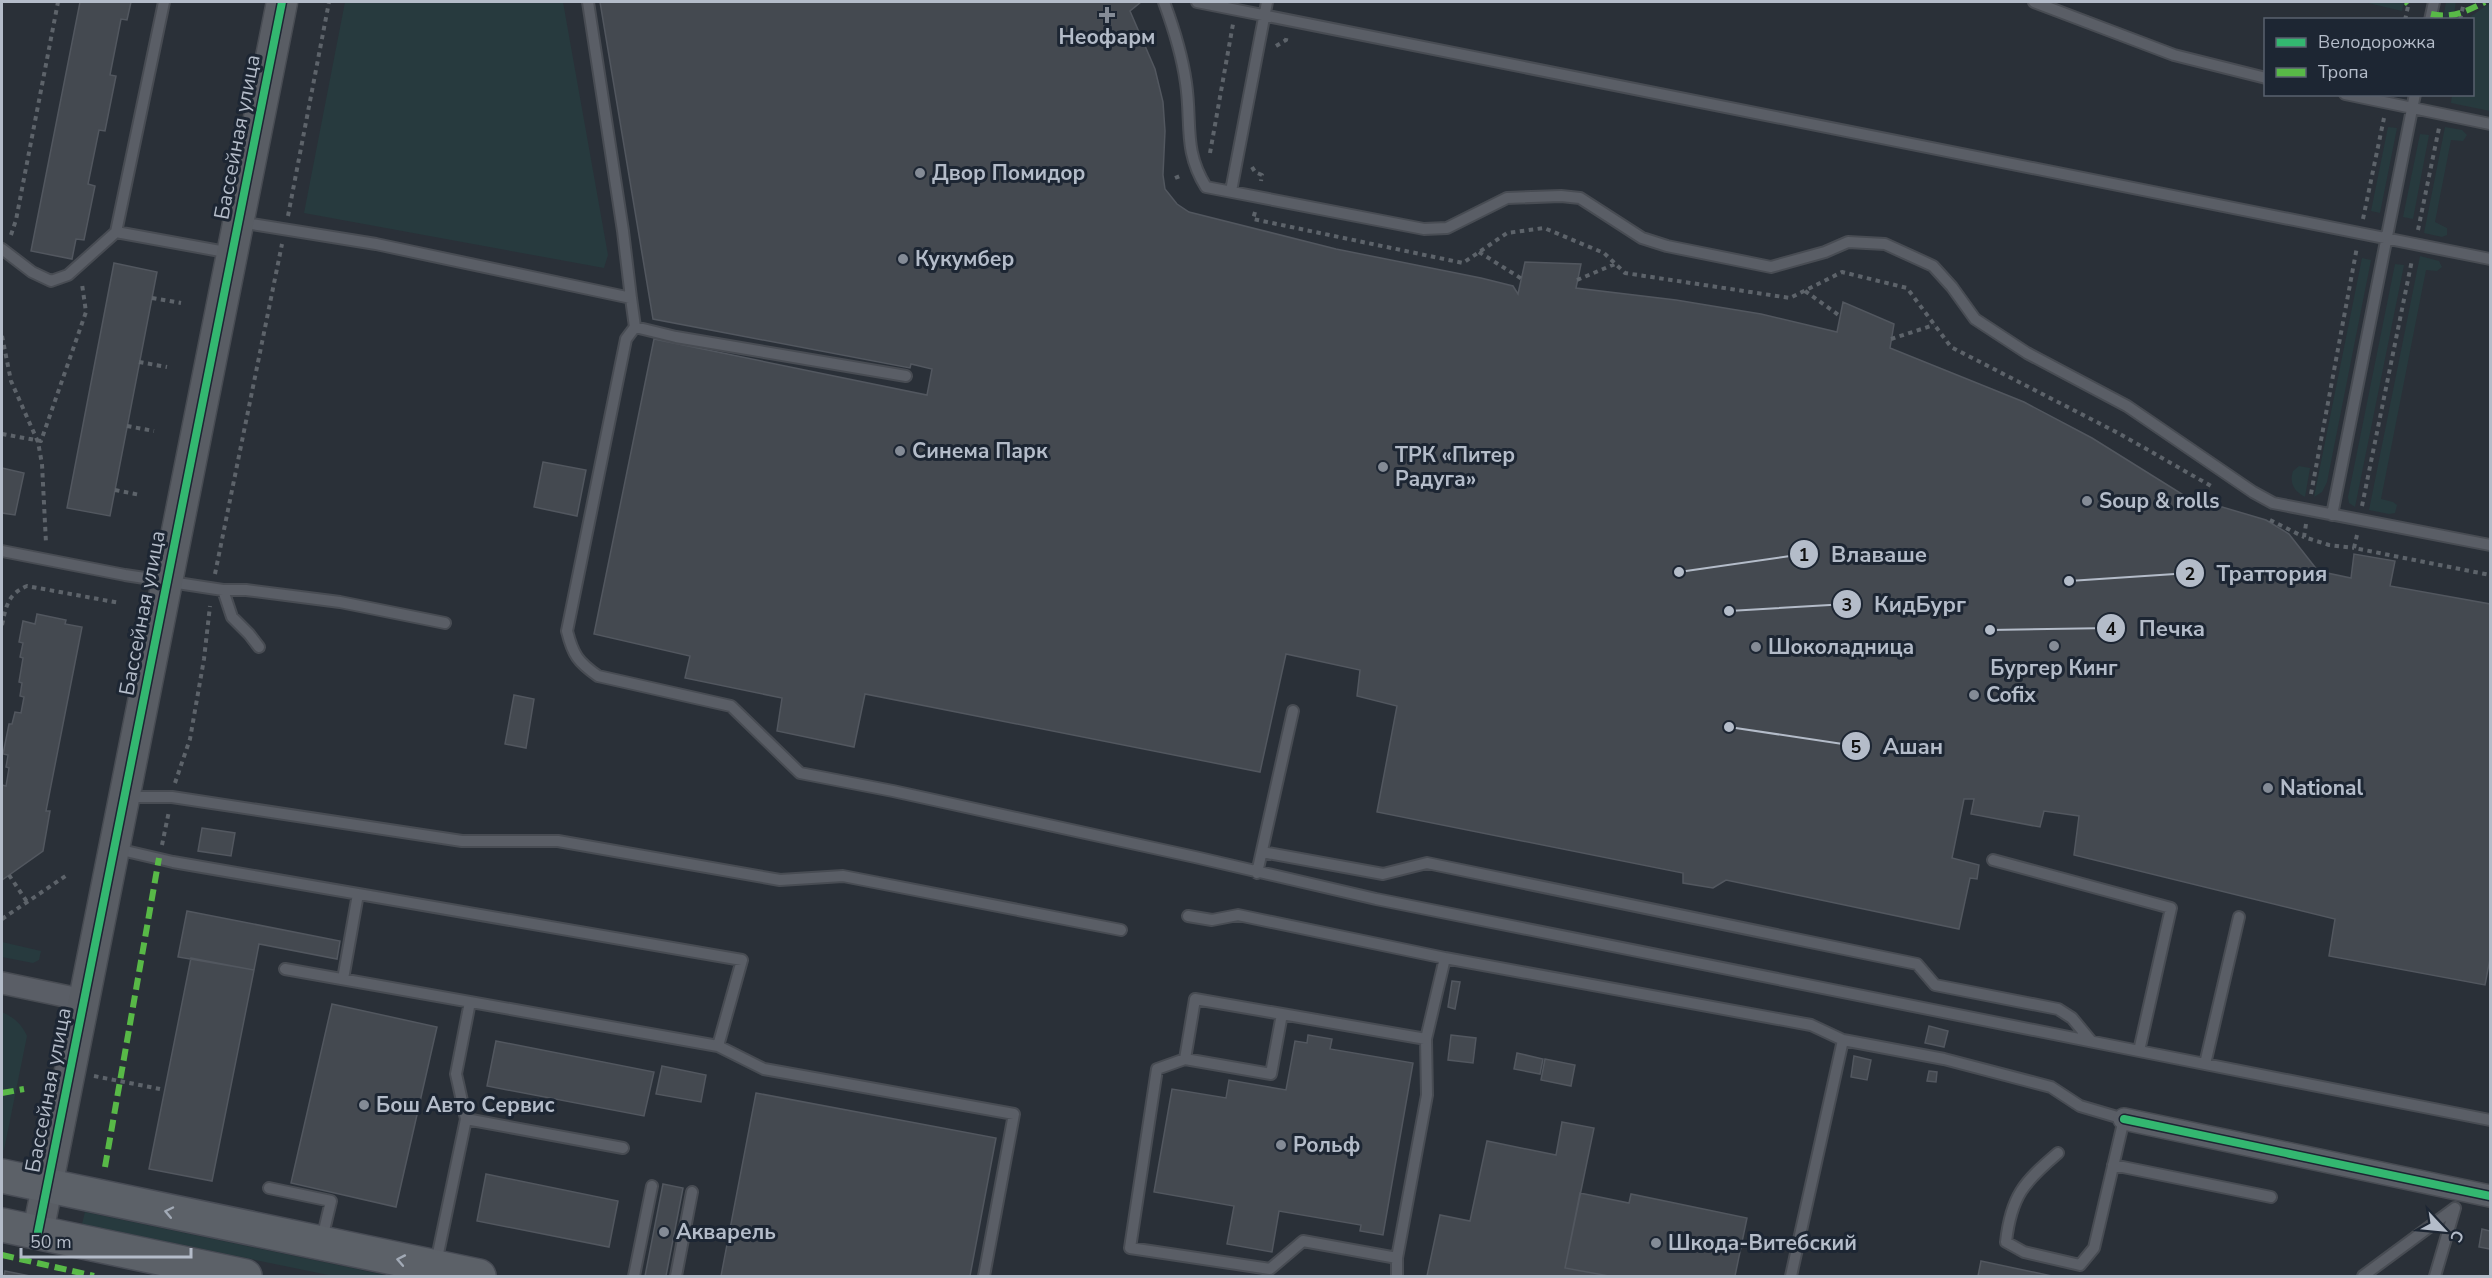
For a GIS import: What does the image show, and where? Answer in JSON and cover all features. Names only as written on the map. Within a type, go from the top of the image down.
[{"type":"main road","points":[[2,1176],[479,1276]]},
{"type":"main road","points":[[2,1225],[245,1276]]},
{"type":"street","name":"Бассейная улица","points":[[38,1232],[282,2]]},
{"type":"street","points":[[2,983],[84,1000]]},
{"type":"street","points":[[2124,1119],[2458,1199],[2490,1196]]},
{"type":"lane","points":[[3,251],[32,272],[51,281],[68,275],[116,232],[164,2]]},
{"type":"lane","points":[[588,2],[623,231],[635,327],[626,339],[567,631],[572,651],[582,665],[598,676],[731,706],[800,773],[904,793],[1388,902],[2490,1120]]},
{"type":"lane","points":[[1164,2],[1179,40],[1187,84],[1190,151],[1195,170],[1206,188],[1424,229],[1448,228],[1507,198],[1561,195],[1580,198],[1642,238],[1667,246],[1771,267],[1825,252],[1848,242],[1886,244],[1933,266],[1952,286],[1975,319],[2027,353],[2137,413],[2253,492],[2273,503],[2490,545]]},
{"type":"lane","points":[[1197,2],[2490,259]]},
{"type":"lane","points":[[1231,191],[1267,2]]},
{"type":"lane","points":[[2034,2],[2174,55],[2264,78]]},
{"type":"lane","points":[[2430,18],[2434,2]]},
{"type":"lane","points":[[2355,96],[2490,124]]},
{"type":"lane","points":[[2332,515],[2415,96]]},
{"type":"lane","points":[[238,222],[376,244],[631,298]]},
{"type":"lane","points":[[116,232],[232,253]]},
{"type":"lane","points":[[635,327],[676,337],[906,376]]},
{"type":"lane","points":[[2,551],[125,575],[217,589],[246,590],[340,602],[445,623]]},
{"type":"lane","points":[[217,589],[232,617],[259,647]]},
{"type":"lane","points":[[1257,873],[1293,711]]},
{"type":"lane","points":[[124,797],[172,797],[462,841],[558,841],[780,880],[843,876],[1121,930]]},
{"type":"lane","points":[[114,848],[358,894],[742,960],[718,1046]]},
{"type":"lane","points":[[1262,852],[1383,874],[1427,862],[1917,964],[1935,985],[2058,1009],[2072,1018],[2091,1041]]},
{"type":"lane","points":[[1993,860],[2170,908],[2139,1051]]},
{"type":"lane","points":[[343,980],[358,894]]},
{"type":"lane","points":[[1188,916],[1212,920],[1238,915],[1445,958],[1811,1025],[1843,1040],[1944,1059],[2051,1087],[2080,1106],[2124,1119],[2094,1248],[2080,1265],[2024,1252],[2006,1242],[2009,1215],[2028,1178],[2058,1153]]},
{"type":"lane","points":[[2205,1064],[2239,917]]},
{"type":"lane","points":[[1397,1276],[1397,1258],[1427,1095],[1426,1039],[1445,958]]},
{"type":"lane","points":[[285,969],[718,1046],[764,1070],[1014,1114],[984,1276]]},
{"type":"lane","points":[[1185,1059],[1195,999],[1426,1039]]},
{"type":"lane","points":[[435,1267],[466,1119],[456,1074],[470,1002]]},
{"type":"lane","points":[[1282,1014],[1271,1074],[1185,1059],[1157,1069],[1130,1248],[1270,1269],[1303,1240],[1397,1258]]},
{"type":"lane","points":[[1791,1276],[1843,1040]]},
{"type":"lane","points":[[466,1119],[623,1148]]},
{"type":"lane","points":[[2113,1165],[2271,1197]]},
{"type":"lane","points":[[634,1276],[652,1186]]},
{"type":"lane","points":[[269,1188],[331,1201],[321,1244]]},
{"type":"lane","points":[[676,1276],[692,1192]]},
{"type":"lane","points":[[2363,1276],[2458,1199]]},
{"type":"lane","points":[[2435,1276],[2458,1199]]},
{"type":"path","points":[[3,251],[16,219],[58,2]]},
{"type":"path","points":[[159,858],[172,797],[190,739],[329,2]]},
{"type":"path","points":[[2406,18],[2409,2]]},
{"type":"path","points":[[2460,18],[2464,2]]},
{"type":"path","points":[[1208,164],[1234,18]]},
{"type":"path","points":[[1273,57],[1275,46],[1286,40],[1287,34]]},
{"type":"path","points":[[2310,500],[2360,234],[2386,112]]},
{"type":"path","points":[[2362,510],[2439,124]]},
{"type":"path","points":[[1250,164],[1254,172],[1262,175],[1260,198],[1253,219],[1462,263],[1507,233],[1544,228],[1604,253],[1625,273],[1790,298],[1842,272],[1906,288],[1951,347],[2120,434],[2222,492]]},
{"type":"path","points":[[1479,252],[1521,279]]},
{"type":"path","points":[[1577,280],[1615,264]]},
{"type":"path","points":[[38,442],[41,441],[86,312],[79,265]]},
{"type":"path","points":[[1805,291],[1840,316]]},
{"type":"path","points":[[152,298],[181,303]]},
{"type":"path","points":[[1891,339],[1934,325]]},
{"type":"path","points":[[2,336],[11,381],[38,442],[42,464],[47,559]]},
{"type":"path","points":[[139,362],[167,367]]},
{"type":"path","points":[[127,426],[154,430]]},
{"type":"path","points":[[2,434],[38,442]]},
{"type":"path","points":[[115,490],[140,495]]},
{"type":"path","points":[[2262,515],[2292,533],[2329,545],[2490,574]]},
{"type":"path","points":[[2304,537],[2306,524]]},
{"type":"path","points":[[2354,548],[2357,534]]},
{"type":"path","points":[[2,625],[9,598],[15,591],[27,586],[120,603]]},
{"type":"path","points":[[9,874],[27,902]]},
{"type":"path","points":[[2,919],[67,875]]},
{"type":"path","points":[[70,1071],[160,1089]]},
{"type":"green space","points":[[345,2],[563,2],[608,255],[604,268],[304,213]]},
{"type":"green space","points":[[2364,2],[2404,2],[2402,11]]},
{"type":"green space","points":[[2446,2],[2456,2],[2453,18],[2443,18]]},
{"type":"green space","points":[[2490,3],[2490,111],[2451,103],[2452,96],[2474,96],[2474,18],[2468,18]]},
{"type":"green space","points":[[2388,127],[2397,128],[2380,213],[2371,211]]},
{"type":"green space","points":[[2445,127],[2462,130],[2467,135],[2463,141],[2451,140],[2435,222],[2447,228],[2447,235],[2442,237],[2424,233]]},
{"type":"green space","points":[[2420,134],[2429,135],[2413,219],[2403,217]]},
{"type":"green space","points":[[2420,256],[2439,261],[2442,267],[2437,271],[2426,270],[2381,499],[2397,505],[2395,513],[2389,514],[2369,510]]},
{"type":"green space","points":[[2362,258],[2371,260],[2327,482],[2322,492],[2314,497]]},
{"type":"green space","points":[[2395,264],[2404,265],[2355,507],[2349,503],[2348,497]]},
{"type":"green space","points":[[2299,466],[2310,468],[2305,497],[2295,489],[2292,483],[2293,471]]},
{"type":"green space","points":[[2,942],[41,951],[39,960],[33,963],[2,957]]},
{"type":"green space","points":[[2,1012],[17,1021],[27,1036],[4,1150],[2,1150]]},
{"type":"green space","points":[[85,1212],[390,1276],[333,1276],[82,1224]]},
{"type":"building","points":[[80,2],[131,2],[127,20],[121,19],[110,75],[116,76],[105,131],[99,130],[88,184],[95,186],[84,240],[76,239],[72,259],[31,251]]},
{"type":"building","name":"ТРК «Питер Радуга»","points":[[600,2],[1141,2],[1130,11],[1155,69],[1163,102],[1165,189],[1177,204],[1189,212],[1336,249],[1481,278],[1513,286],[1518,294],[1525,262],[1581,264],[1576,288],[1676,300],[1761,314],[1837,332],[1843,302],[1894,324],[1890,348],[2024,402],[2092,438],[2185,496],[2266,520],[2289,534],[2318,571],[2351,578],[2354,554],[2395,561],[2390,586],[2490,604],[2490,959],[2485,985],[2329,956],[2335,919],[2074,855],[2079,816],[2044,811],[2040,827],[1971,814],[1974,799],[1964,799],[1952,858],[1979,865],[1977,879],[1970,878],[1959,929],[1726,880],[1713,888],[1683,883],[1683,873],[1377,812],[1397,706],[1357,696],[1360,670],[1286,654],[1260,772],[865,694],[854,747],[777,731],[782,698],[685,678],[690,656],[594,634],[654,339],[927,395],[932,369],[911,364],[910,368],[653,319]]},
{"type":"building","points":[[114,263],[157,272],[110,516],[67,508]]},
{"type":"building","points":[[543,462],[586,470],[577,516],[534,507]]},
{"type":"building","points":[[2,468],[24,473],[15,515],[2,513]]},
{"type":"building","points":[[37,614],[66,620],[65,624],[82,627],[46,811],[50,811],[43,851],[2,880],[2,785],[6,786],[9,768],[6,767],[8,755],[3,754],[9,724],[12,724],[15,712],[21,713],[24,697],[20,696],[22,683],[19,682],[23,643],[19,642],[23,621],[35,624]]},
{"type":"building","points":[[514,695],[534,699],[526,748],[505,744]]},
{"type":"building","points":[[202,828],[235,833],[231,856],[198,851]]},
{"type":"building","points":[[187,911],[340,941],[337,959],[259,944],[254,970],[178,957]]},
{"type":"building","points":[[191,958],[254,970],[212,1181],[149,1169]]},
{"type":"building","points":[[1452,981],[1460,982],[1455,1009],[1448,1007]]},
{"type":"building","name":"Бош Авто Сервис","points":[[332,1004],[437,1027],[396,1207],[291,1183]]},
{"type":"building","points":[[1929,1026],[1948,1031],[1944,1047],[1925,1043]]},
{"type":"building","name":"Рольф","points":[[1308,1035],[1332,1039],[1330,1049],[1413,1063],[1383,1235],[1360,1231],[1361,1225],[1279,1211],[1272,1252],[1227,1244],[1234,1206],[1154,1192],[1172,1089],[1226,1098],[1229,1080],[1286,1090],[1295,1041],[1307,1043]]},
{"type":"building","points":[[1451,1035],[1476,1038],[1473,1063],[1448,1060]]},
{"type":"building","points":[[496,1041],[654,1072],[644,1116],[487,1086]]},
{"type":"building","points":[[1517,1053],[1543,1059],[1540,1074],[1514,1069]]},
{"type":"building","points":[[1854,1056],[1871,1060],[1867,1080],[1851,1077]]},
{"type":"building","points":[[1545,1059],[1575,1065],[1571,1086],[1541,1080]]},
{"type":"building","points":[[662,1066],[706,1075],[701,1102],[656,1094]]},
{"type":"building","points":[[1929,1071],[1937,1072],[1936,1082],[1927,1081]]},
{"type":"building","points":[[756,1093],[996,1138],[970,1276],[721,1276]]},
{"type":"building","points":[[1562,1122],[1594,1128],[1565,1268],[1609,1276],[1427,1276],[1440,1215],[1470,1221],[1487,1141],[1556,1155]]},
{"type":"building","points":[[486,1174],[618,1201],[609,1247],[477,1221]]},
{"type":"building","name":"Акварель","points":[[663,1184],[683,1188],[666,1276],[645,1276]]},
{"type":"building","name":"Шкода-Витебский","points":[[1580,1193],[1629,1203],[1631,1194],[1747,1218],[1735,1276],[1609,1276],[1565,1268]]},
{"type":"building","points":[[2482,1229],[2490,1231],[2490,1249],[2479,1247]]},
{"type":"building","points":[[1981,1261],[2052,1276],[1978,1276]]},
{"type":"building","points":[[5,1271],[30,1276],[4,1276]]},
{"type":"marked path","points":[[2431,14],[2453,15],[2485,2]]},
{"type":"marked path","points":[[105,1167],[159,858]]},
{"type":"marked path","points":[[2,1093],[24,1089]]},
{"type":"marked path","points":[[2,1255],[94,1276]]},
{"type":"cycle path","points":[[38,1232],[282,2]]},
{"type":"cycle path","points":[[2124,1119],[2490,1196]]},
{"type":"place","name":"Неофарм","points":[[1107,15]]},
{"type":"place","name":"Двор Помидор","points":[[920,173]]},
{"type":"place","name":"Кукумбер","points":[[903,259]]},
{"type":"place","name":"Синема Парк","points":[[900,451]]},
{"type":"place","name":"ТРК «Питер Радуга»","points":[[1383,467]]},
{"type":"place","name":"Soup & rolls","points":[[2087,501]]},
{"type":"place","name":"Влаваше","points":[[1679,572]]},
{"type":"place","name":"Траттория","points":[[2069,581]]},
{"type":"place","name":"КидБург","points":[[1729,611]]},
{"type":"place","name":"Печка","points":[[1990,630]]},
{"type":"place","name":"Бургер Кинг","points":[[2054,646]]},
{"type":"place","name":"Шоколадница","points":[[1756,647]]},
{"type":"place","name":"Cofix","points":[[1974,695]]},
{"type":"place","name":"Ашан","points":[[1729,727]]},
{"type":"place","name":"National","points":[[2268,788]]},
{"type":"place","name":"Бош Авто Сервис","points":[[364,1105]]},
{"type":"place","name":"Рольф","points":[[1281,1145]]},
{"type":"place","name":"Акварель","points":[[664,1232]]},
{"type":"place","name":"Шкода-Витебский","points":[[1656,1243]]}]
